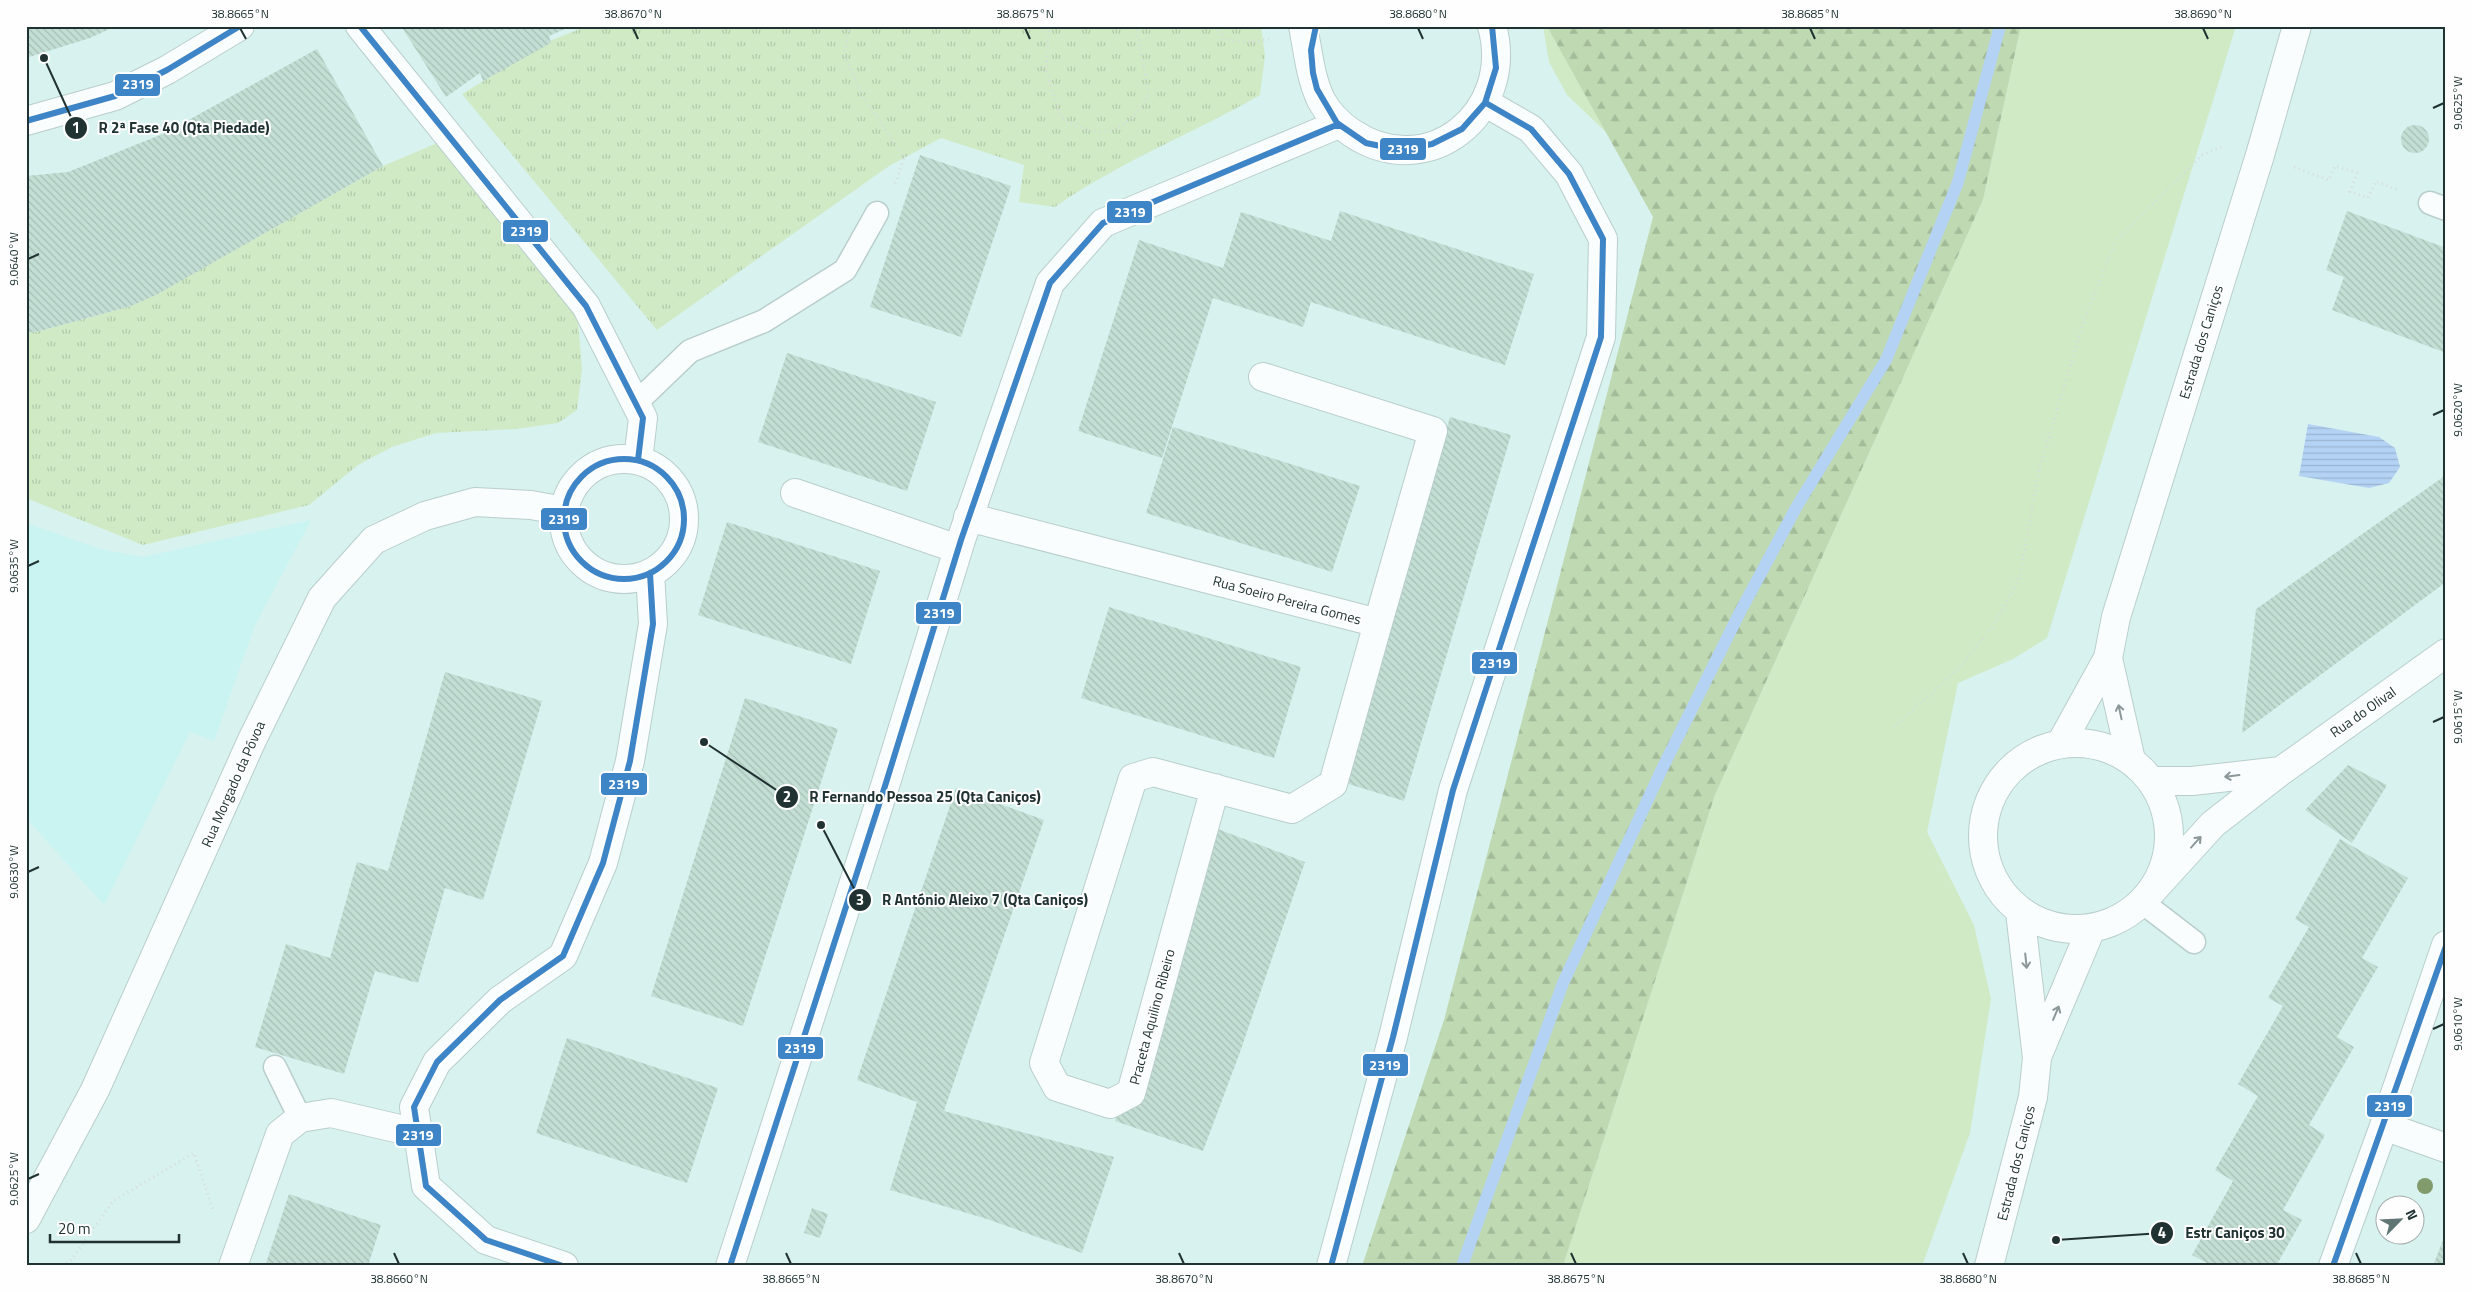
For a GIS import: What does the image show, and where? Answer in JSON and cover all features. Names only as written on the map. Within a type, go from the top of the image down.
[{"type":"street","points":[[26,122],[114,96],[167,70],[240,26]]},
{"type":"street","points":[[360,26],[586,306],[643,418],[638,460]]},
{"type":"street","points":[[1308,28],[1311,72],[1322,101],[1341,126],[1364,141],[1391,149],[1419,149],[1445,141],[1469,125],[1486,103],[1496,76],[1498,46],[1492,26]]},
{"type":"street","name":"Estrada dos Caniços","points":[[2061,743],[2108,658],[2116,617],[2264,143],[2297,26]]},
{"type":"street","points":[[1331,1266],[1393,1037],[1452,790],[1601,337],[1603,239],[1568,174],[1531,129],[1486,103]]},
{"type":"street","points":[[730,1266],[888,777],[968,517],[1050,283],[1103,223],[1334,126],[1341,126]]},
{"type":"street","points":[[1263,377],[1433,431],[1378,623]]},
{"type":"street","points":[[617,458],[638,460],[655,467],[670,478],[680,494],[684,513],[683,531],[676,548],[666,563],[650,573],[632,578],[614,578],[597,572],[582,562],[571,547],[564,530],[564,511],[570,492],[582,475],[598,464],[617,458]]},
{"type":"street","points":[[795,493],[958,549]]},
{"type":"street","name":"Rua Morgado da Póvoa","points":[[26,1219],[95,1090],[252,740],[322,598],[374,540],[425,516],[474,502],[531,504],[564,511]]},
{"type":"street","name":"Rua Soeiro Pereira Gomes","points":[[968,517],[1378,623],[1333,784],[1292,809],[1215,788]]},
{"type":"street","points":[[564,1266],[486,1240],[426,1186],[414,1107],[438,1062],[500,1000],[563,956],[603,863],[630,761],[654,624],[650,573]]},
{"type":"street","name":"Rua do Olival","points":[[2147,896],[2213,824],[2281,771],[2446,653]]},
{"type":"street","name":"Estrada dos Caniços","points":[[2108,658],[2131,760]]},
{"type":"street","points":[[2085,742],[2109,748],[2131,760],[2152,781],[2165,807],[2170,836],[2165,865],[2147,896],[2135,909],[2114,922],[2091,929],[2066,930],[2042,924],[2020,912],[1998,890],[1985,861],[1982,829],[1989,799],[2006,772],[2031,753],[2061,743],[2085,742]]},
{"type":"street","points":[[2152,781],[2192,781],[2281,771]]},
{"type":"street","name":"Praceta Aquilino Ribeiro","points":[[1152,772],[1215,788],[1131,1093],[1110,1104],[1057,1087],[1044,1063],[1134,778],[1152,772]]},
{"type":"street","name":"Estrada dos Caniços","points":[[1989,1266],[2033,1097],[2037,1058],[2020,912]]},
{"type":"street","name":"Estrada dos Caniços","points":[[2037,1058],[2091,929]]},
{"type":"street","points":[[2333,1266],[2384,1126],[2446,945]]},
{"type":"street","points":[[236,1258],[280,1134],[300,1118],[331,1113],[417,1133]]},
{"type":"street","points":[[2384,1126],[2446,1148]]},
{"type":"lane","points":[[636,404],[690,351],[764,321],[845,270],[877,213]]},
{"type":"lane","points":[[2147,896],[2194,942]]},
{"type":"lane","points":[[276,1067],[300,1118]]},
{"type":"path","points":[[850,26],[844,54],[860,90],[904,158],[896,183],[877,213]]},
{"type":"path","points":[[1049,26],[1046,69],[1060,116],[1073,125],[1102,131],[1122,128],[1139,113],[1149,95],[1136,26]]},
{"type":"path","points":[[1216,26],[1224,39],[1246,44],[1308,28]]},
{"type":"path","points":[[1894,727],[1960,667],[1992,628],[2020,577],[2038,474],[2085,317],[2117,239],[2202,155],[2264,143],[2329,180],[2335,166],[2358,173],[2350,192],[2368,198],[2376,181],[2438,206]]},
{"type":"path","points":[[62,1266],[71,1260],[113,1201],[194,1153],[221,1232],[236,1258]]},
{"type":"shaded area","points":[[2308,424],[2379,437],[2395,448],[2400,467],[2389,483],[2369,488],[2299,476]]},
{"type":"shaded area","points":[[311,520],[255,625],[214,741],[190,732],[104,905],[26,818],[26,523],[100,549],[143,557]]},
{"type":"green space","points":[[587,26],[1261,26],[1265,56],[1260,95],[1104,176],[1055,207],[1019,202],[1024,165],[941,138],[889,166],[657,330],[462,94],[547,42]]},
{"type":"green space","points":[[1543,26],[1550,26],[1549,30],[1607,133],[1567,95],[1549,62]]},
{"type":"green space","points":[[1550,26],[2021,26],[1983,200],[1715,795],[1563,1266],[1362,1266],[1444,1020],[1653,217],[1549,30]]},
{"type":"green space","points":[[2021,26],[2236,26],[2047,638],[2013,659],[1958,683],[1927,832],[1974,925],[1991,999],[1970,1133],[1922,1266],[1563,1266],[1715,795],[1983,200]]},
{"type":"green space","points":[[435,144],[447,149],[577,308],[582,369],[577,410],[558,423],[516,429],[436,433],[392,447],[358,465],[309,505],[143,545],[26,498],[26,333],[40,331],[131,306],[155,295],[383,166]]},
{"type":"building","points":[[26,26],[116,26],[90,38],[26,58]]},
{"type":"building","points":[[401,26],[572,26],[549,36],[551,43],[483,81],[480,73],[446,97]]},
{"type":"building","points":[[317,49],[383,166],[156,295],[131,306],[40,331],[26,333],[26,176],[68,172],[165,133]]},
{"type":"building","points":[[2415,125],[2425,129],[2429,139],[2425,149],[2415,153],[2405,149],[2401,139],[2405,129]]},
{"type":"building","points":[[920,155],[1011,186],[961,337],[870,307]]},
{"type":"building","points":[[1340,211],[1534,274],[1505,365],[1311,302],[1303,327],[1213,298],[1162,458],[1078,431],[1139,240],[1223,268],[1241,212],[1331,241]]},
{"type":"building","points":[[2347,211],[2446,248],[2446,353],[2332,310],[2344,277],[2326,270]]},
{"type":"building","points":[[787,353],[936,402],[907,491],[758,442]]},
{"type":"building","points":[[1450,417],[1511,435],[1404,801],[1342,782]]},
{"type":"building","points":[[1173,427],[1360,486],[1332,572],[1146,513]]},
{"type":"building","points":[[2446,475],[2446,582],[2242,733],[2256,609]]},
{"type":"building","points":[[727,522],[880,571],[851,664],[698,615]]},
{"type":"building","points":[[1109,607],[1301,667],[1274,758],[1081,698]]},
{"type":"building","points":[[445,672],[542,701],[483,900],[445,888],[418,983],[375,971],[344,1074],[255,1047],[286,944],[330,958],[357,862],[388,871]]},
{"type":"building","points":[[745,698],[838,729],[743,1026],[651,996]]},
{"type":"building","points":[[2348,765],[2387,785],[2352,843],[2305,810]]},
{"type":"building","points":[[956,788],[1044,820],[944,1111],[1114,1157],[1082,1253],[987,1219],[890,1190],[917,1102],[857,1080]]},
{"type":"building","points":[[1215,828],[1305,862],[1239,1055],[1203,1151],[1115,1121]]},
{"type":"building","points":[[2340,839],[2408,878],[2362,958],[2378,967],[2337,1037],[2354,1047],[2309,1125],[2325,1135],[2283,1210],[2302,1220],[2276,1266],[2206,1266],[2207,1263],[2192,1255],[2233,1181],[2215,1170],[2258,1096],[2238,1084],[2283,1006],[2268,998],[2309,927],[2295,919]]},
{"type":"building","points":[[567,1038],[718,1088],[687,1183],[536,1133]]},
{"type":"building","points":[[289,1194],[381,1225],[368,1266],[265,1266]]},
{"type":"building","points":[[812,1208],[828,1214],[820,1238],[804,1233]]},
{"type":"building","points":[[2446,1232],[2446,1266],[2433,1266]]},
{"type":"waterway","points":[[1462,1266],[1563,983],[1661,771],[1740,612],[1797,506],[1886,360],[1958,182],[2000,26]]},
{"type":"transit line","name":"2319","points":[[26,121],[115,96],[167,70],[240,26]]},
{"type":"transit line","name":"2319","points":[[360,26],[586,306],[643,418],[638,460]]},
{"type":"transit line","name":"2319","points":[[1316,26],[1311,50],[1313,73],[1317,89],[1337,123],[1366,143],[1399,150],[1432,144],[1462,129],[1485,103],[1496,68],[1492,26]]},
{"type":"transit line","name":"2319","points":[[1331,1266],[1393,1037],[1453,790],[1601,337],[1603,239],[1569,174],[1531,129],[1486,103]]},
{"type":"transit line","name":"2319","points":[[730,1266],[885,786],[961,540],[1050,283],[1103,223],[1334,126],[1341,126]]},
{"type":"transit line","name":"2319","points":[[624,459],[636,460],[647,464],[657,469],[666,477],[674,486],[679,496],[683,507],[684,519],[683,531],[679,542],[674,552],[666,561],[657,569],[647,574],[636,578],[624,579],[612,578],[601,574],[591,569],[582,561],[574,552],[569,542],[565,531],[564,519],[565,507],[569,496],[574,486],[582,477],[591,469],[601,464],[612,460],[624,459]]},
{"type":"transit line","name":"2319","points":[[563,1266],[486,1240],[426,1186],[414,1107],[437,1062],[500,1000],[563,956],[603,863],[630,761],[653,624],[650,573]]},
{"type":"transit line","name":"2319","points":[[2333,1266],[2446,946]]},
{"type":"place","name":"R 2ª Fase 40 (Qta Piedade)","points":[[44,58]]},
{"type":"place","name":"R Fernando Pessoa 25 (Qta Caniços)","points":[[704,742]]},
{"type":"place","name":"R António Aleixo 7 (Qta Caniços)","points":[[821,825]]},
{"type":"place","name":"Estr Caniços 30","points":[[2056,1240]]}]
